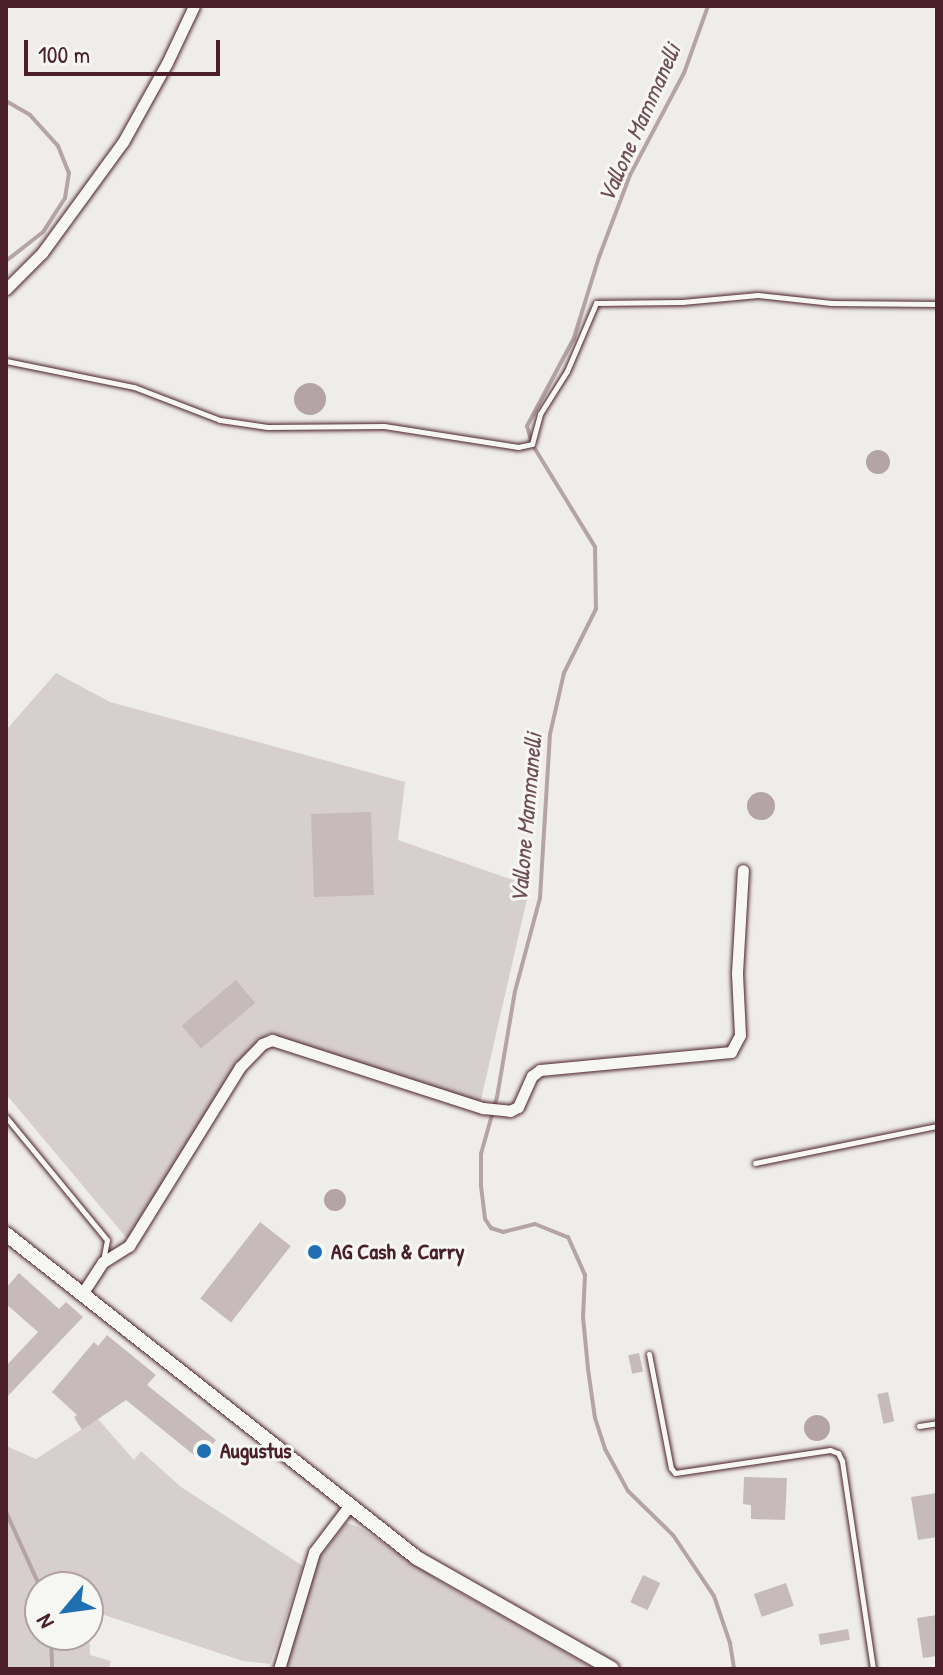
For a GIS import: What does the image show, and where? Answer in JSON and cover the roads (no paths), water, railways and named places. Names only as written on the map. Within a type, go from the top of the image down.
[{"type":"main road","points":[[6,1234],[417,1558],[612,1669]]},
{"type":"street","points":[[6,289],[42,253],[123,142],[167,63],[194,6]]},
{"type":"street","points":[[82,1294],[103,1262],[129,1246],[240,1067],[262,1044],[272,1040],[483,1108],[502,1111],[518,1107],[532,1076],[540,1070],[731,1052],[740,1035],[737,973],[743,870]]},
{"type":"street","points":[[279,1669],[314,1552],[349,1506]]},
{"type":"lane","points":[[6,361],[134,387],[220,420],[267,427],[384,426],[518,447],[532,444],[540,414],[567,371],[596,303],[682,302],[758,295],[832,303],[937,304]]},
{"type":"lane","points":[[6,1117],[107,1240],[103,1262]]},
{"type":"lane","points":[[755,1163],[937,1126]]},
{"type":"lane","points":[[649,1354],[675,1473],[830,1450],[838,1453],[842,1461],[873,1669]]},
{"type":"lane","points":[[919,1426],[937,1423]]},
{"type":"waterway","name":"Vallone Mammanelli","points":[[708,6],[684,73],[630,175],[599,257],[574,338],[527,426],[532,444],[595,547],[596,609],[564,673],[550,734],[540,898],[515,991],[497,1097],[481,1154],[481,1186],[485,1219],[491,1228],[503,1232],[535,1224],[568,1237],[585,1275],[583,1317],[588,1369],[595,1418],[605,1449],[628,1491],[673,1535],[714,1596],[730,1643],[734,1669]]},
{"type":"waterway","points":[[6,101],[30,115],[58,146],[69,173],[65,198],[43,232],[6,261]]},
{"type":"waterway","points":[[6,1512],[33,1571]]},
{"type":"waterway","points":[[51,1651],[52,1669]]},
{"type":"place","name":"AG Cash & Carry","points":[[315,1252]]},
{"type":"place","name":"Augustus","points":[[204,1451]]}]
